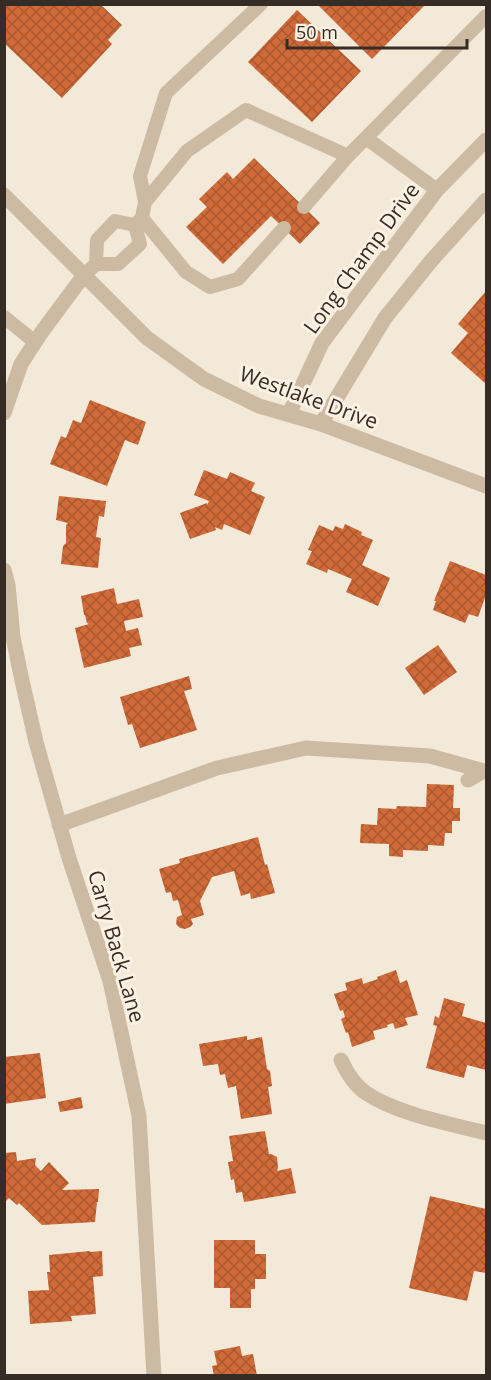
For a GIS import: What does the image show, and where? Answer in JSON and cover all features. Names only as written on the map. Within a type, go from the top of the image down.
[{"type":"street","name":"Long Champ Drive","points":[[289,414],[322,343],[437,190],[486,140]]},
{"type":"street","name":"Westlake Drive","points":[[4,195],[90,270],[147,338],[204,379],[259,406],[321,423],[486,486]]},
{"type":"street","points":[[321,423],[385,318],[431,261],[486,200]]},
{"type":"street","points":[[4,413],[21,364],[90,270]]},
{"type":"street","name":"Carry Back Lane","points":[[4,570],[21,676],[36,742],[59,825],[110,981],[139,1116],[154,1376]]},
{"type":"street","points":[[59,825],[217,768],[306,748],[430,756],[484,771],[468,780]]},
{"type":"street","points":[[341,1060],[350,1077],[365,1093],[400,1110],[486,1133]]},
{"type":"lane","points":[[146,201],[140,176],[166,93],[259,5]]},
{"type":"lane","points":[[304,207],[348,156],[486,16]]},
{"type":"lane","points":[[284,228],[238,279],[210,287],[186,272],[138,221],[115,221],[97,240],[90,270],[118,264],[140,244],[138,221],[146,201],[187,151],[246,110],[348,156]]},
{"type":"lane","points":[[366,138],[437,190]]},
{"type":"lane","points":[[4,317],[35,342]]},
{"type":"building","points":[[4,4],[100,4],[122,25],[108,40],[112,44],[62,98],[4,43]]},
{"type":"building","points":[[317,4],[426,4],[372,59]]},
{"type":"building","points":[[297,10],[361,71],[312,122],[248,62]]},
{"type":"building","points":[[254,158],[320,223],[300,244],[271,216],[223,264],[186,227],[207,207],[199,199],[227,172],[233,179]]},
{"type":"building","points":[[486,291],[486,384],[451,353],[468,333],[458,324]]},
{"type":"building","points":[[90,400],[146,422],[138,445],[125,440],[107,486],[50,464],[61,436],[66,438],[73,420],[81,423]]},
{"type":"building","points":[[204,470],[227,479],[230,472],[255,483],[251,491],[265,497],[250,535],[224,524],[222,530],[215,527],[216,530],[190,539],[180,513],[207,503],[207,505],[209,501],[194,495]]},
{"type":"building","points":[[59,496],[106,501],[104,517],[99,516],[96,537],[101,538],[98,568],[61,564],[68,523],[56,520]]},
{"type":"building","points":[[345,524],[373,540],[362,565],[390,578],[378,606],[346,592],[352,579],[328,569],[327,573],[306,564],[312,551],[308,550],[319,525],[333,531],[335,526],[343,529]]},
{"type":"building","points":[[450,561],[486,575],[486,595],[478,617],[469,614],[465,623],[433,610],[436,601],[434,601]]},
{"type":"building","points":[[114,588],[117,604],[139,599],[143,617],[124,621],[126,631],[138,628],[142,645],[129,648],[131,656],[84,668],[75,628],[89,624],[84,615],[81,596]]},
{"type":"building","points":[[438,645],[457,672],[424,695],[405,668]]},
{"type":"building","points":[[189,676],[192,689],[184,691],[197,730],[140,748],[132,724],[128,725],[120,697]]},
{"type":"building","points":[[427,784],[454,785],[453,808],[460,808],[460,821],[452,821],[452,833],[445,833],[444,846],[428,845],[428,851],[403,850],[403,857],[389,856],[389,844],[360,843],[361,824],[377,825],[378,808],[426,807]]},
{"type":"building","points":[[258,837],[275,893],[251,899],[250,893],[241,896],[234,871],[212,877],[200,901],[204,915],[191,919],[193,924],[190,927],[180,928],[176,924],[177,917],[182,915],[178,900],[173,901],[171,892],[166,893],[159,869],[180,863],[179,859]]},
{"type":"building","points":[[396,970],[400,983],[407,980],[418,1015],[405,1018],[408,1025],[395,1029],[393,1023],[387,1025],[388,1027],[373,1031],[375,1039],[352,1047],[341,1019],[345,1017],[343,1010],[340,1011],[334,994],[347,990],[345,983],[362,978],[363,984]]},
{"type":"building","points":[[444,998],[465,1004],[462,1016],[486,1023],[486,1070],[467,1065],[464,1078],[426,1068],[437,1026],[433,1025],[435,1016],[439,1018]]},
{"type":"building","points":[[247,1036],[247,1040],[262,1037],[272,1086],[268,1087],[272,1114],[241,1119],[236,1086],[228,1088],[225,1074],[220,1075],[218,1064],[203,1066],[199,1044]]},
{"type":"building","points":[[40,1053],[46,1098],[4,1104],[4,1057]]},
{"type":"building","points":[[81,1097],[83,1108],[60,1112],[58,1102]]},
{"type":"building","points":[[265,1131],[269,1154],[277,1157],[277,1171],[291,1168],[296,1193],[244,1202],[242,1192],[236,1193],[234,1179],[231,1180],[228,1162],[233,1161],[229,1136]]},
{"type":"building","points":[[16,1152],[17,1161],[36,1158],[35,1165],[41,1171],[49,1162],[69,1183],[62,1190],[99,1189],[95,1222],[42,1225],[19,1203],[17,1205],[9,1198],[4,1203],[4,1153]]},
{"type":"building","points":[[430,1196],[486,1209],[486,1273],[474,1271],[467,1301],[409,1288]]},
{"type":"building","points":[[214,1240],[255,1240],[255,1254],[266,1254],[266,1279],[255,1279],[255,1289],[251,1289],[251,1308],[230,1308],[230,1288],[214,1288]]},
{"type":"building","points":[[102,1251],[103,1276],[93,1277],[96,1314],[71,1316],[72,1321],[30,1324],[28,1291],[49,1290],[47,1272],[50,1272],[49,1255]]},
{"type":"building","points":[[240,1346],[242,1356],[253,1354],[257,1376],[214,1376],[212,1366],[217,1365],[214,1351]]}]
